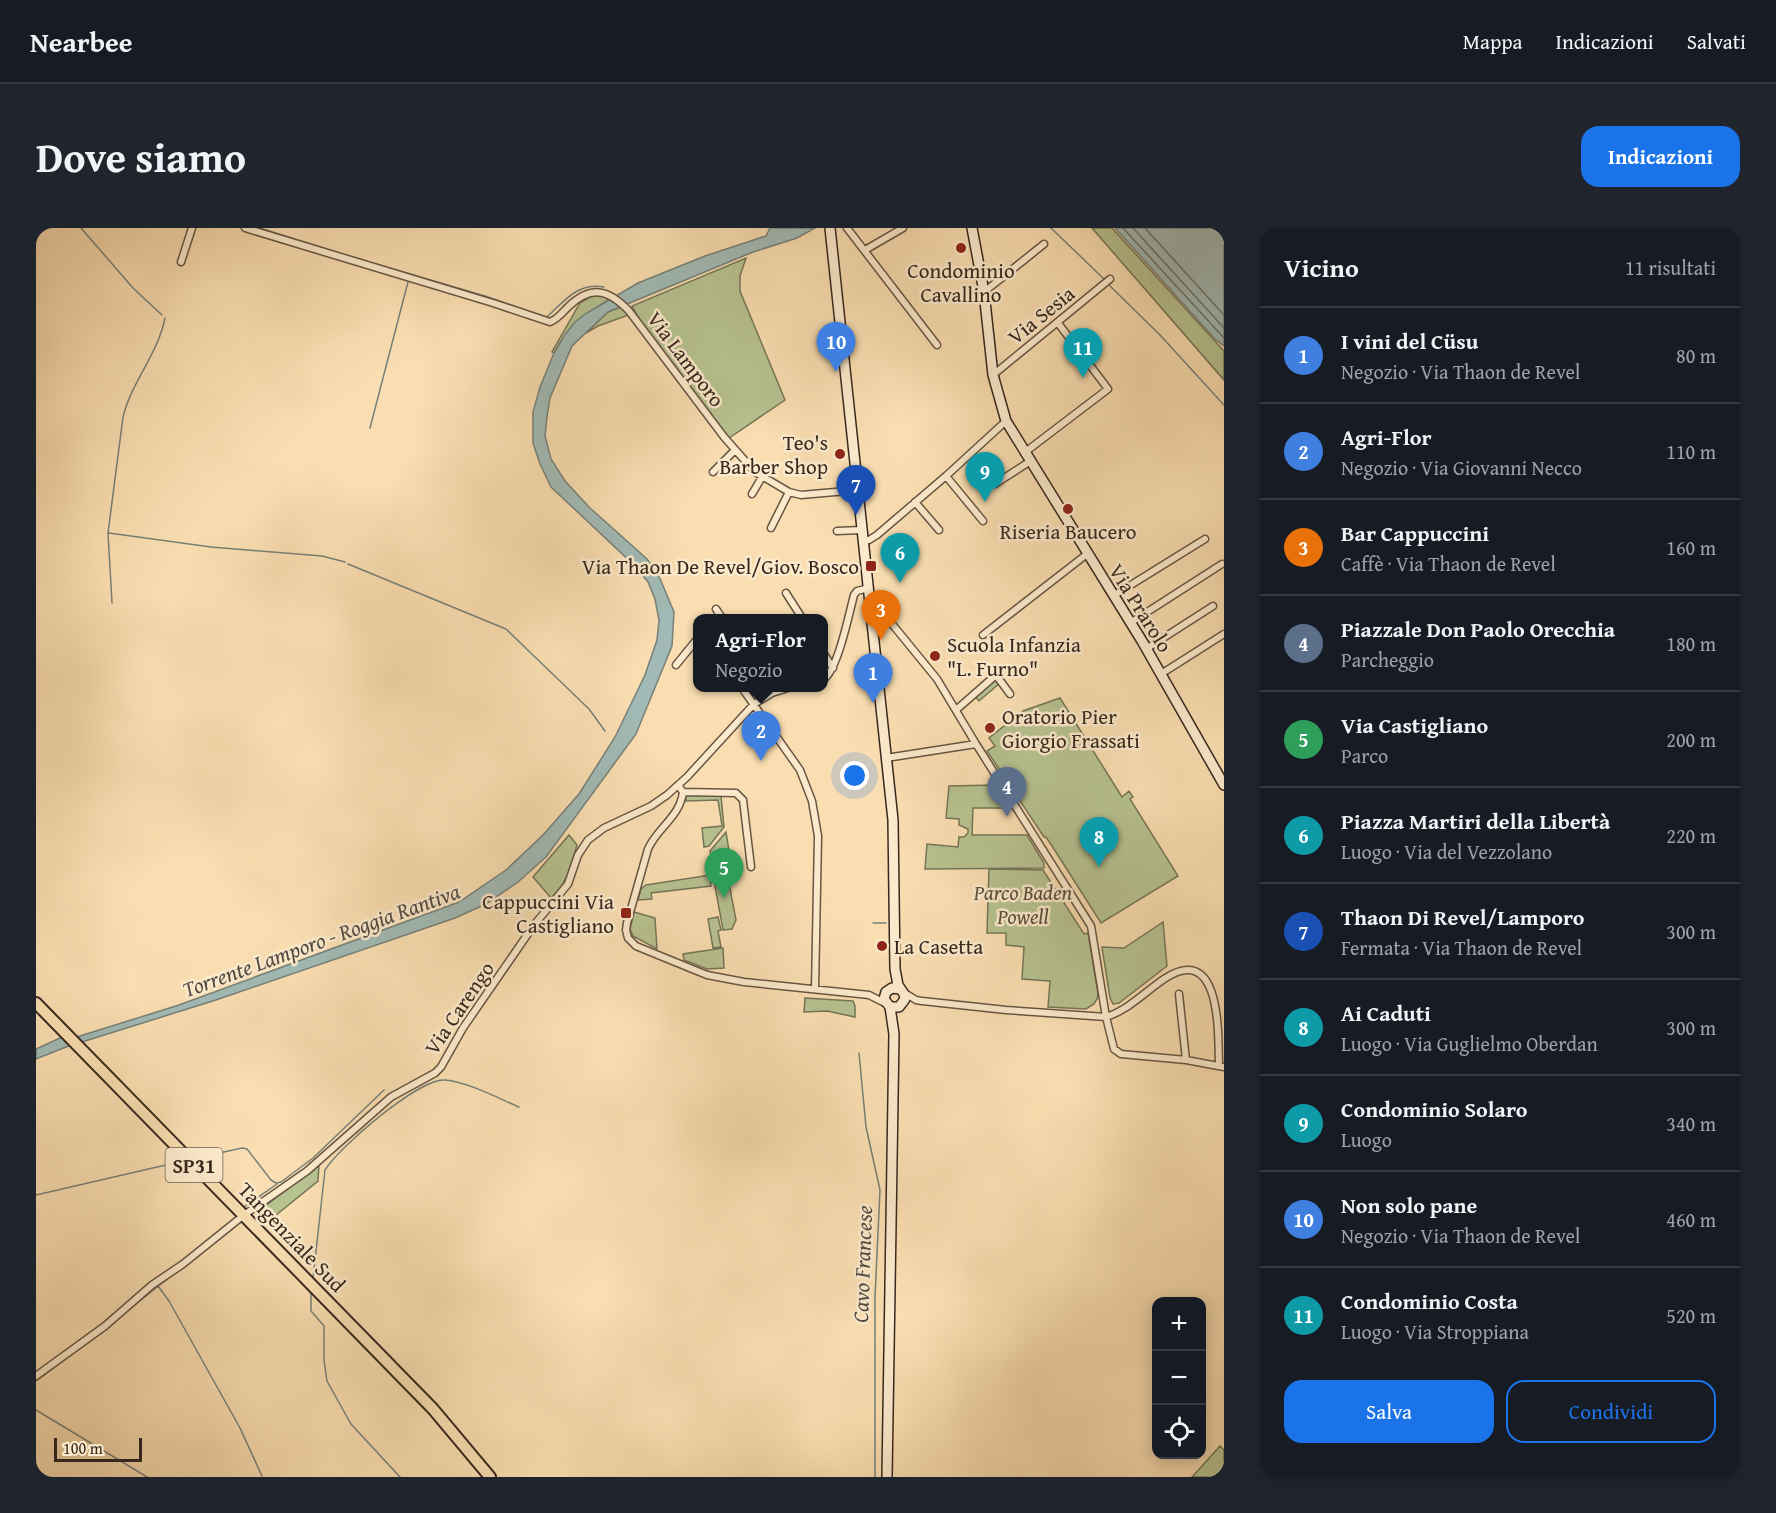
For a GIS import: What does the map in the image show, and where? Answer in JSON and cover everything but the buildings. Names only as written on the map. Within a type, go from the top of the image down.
[{"type":"main road","points":[[830,228],[893,820],[895,969],[905,999],[894,1031]]},
{"type":"main road","name":"Via Prarolo","points":[[972,228],[984,292],[993,375],[1006,421],[1161,674],[1224,785]]},
{"type":"main road","points":[[887,1477],[894,1031],[884,997],[895,969]]},
{"type":"main road","points":[[888,991],[895,988],[901,990]]},
{"type":"main road","name":"Tangenziale Sud","points":[[36,1003],[433,1409],[490,1477]]},
{"type":"main road","points":[[888,1005],[894,1008],[902,1006]]},
{"type":"street","points":[[181,262],[192,228]]},
{"type":"street","name":"Via Lamporo","points":[[245,228],[550,322],[561,316],[582,296],[597,292],[611,296],[629,311],[735,450],[755,472],[789,492],[813,494],[858,490]]},
{"type":"street","points":[[847,228],[937,345]]},
{"type":"street","points":[[865,250],[903,228]]},
{"type":"street","points":[[984,292],[1044,244]]},
{"type":"street","name":"Via Sesia","points":[[993,375],[1110,279]]},
{"type":"street","points":[[995,484],[1108,389],[1058,323]]},
{"type":"street","points":[[863,541],[877,535],[1006,421]]},
{"type":"street","points":[[713,472],[735,450]]},
{"type":"street","points":[[946,476],[983,521]]},
{"type":"street","points":[[752,494],[762,477]]},
{"type":"street","points":[[771,528],[789,492]]},
{"type":"street","points":[[915,502],[939,530]]},
{"type":"street","points":[[837,531],[862,530]]},
{"type":"street","points":[[1113,596],[1205,538]]},
{"type":"street","points":[[983,635],[1087,554]]},
{"type":"street","points":[[1130,623],[1222,564]]},
{"type":"street","points":[[828,676],[833,668],[854,596],[857,591],[869,592],[937,679],[1091,926],[1106,1017],[1114,1049],[1121,1054],[1222,1066],[1218,1018],[1208,982],[1203,975],[1187,971],[1171,975],[1117,1014],[1106,1017],[1006,1010],[916,1000],[901,990]]},
{"type":"street","points":[[786,593],[799,614]]},
{"type":"street","points":[[1146,649],[1213,606]]},
{"type":"street","points":[[716,609],[719,614]]},
{"type":"street","points":[[1161,674],[1224,634]]},
{"type":"street","points":[[676,665],[693,644]]},
{"type":"street","points":[[828,660],[833,668]]},
{"type":"street","points":[[956,710],[996,675],[1010,693]]},
{"type":"street","points":[[746,692],[800,770],[812,801],[818,836],[815,989]]},
{"type":"street","name":"Via Carengo","points":[[36,1376],[105,1326],[152,1286],[244,1215],[314,1165],[391,1096],[435,1073],[534,925],[568,884],[583,847],[604,828],[651,807],[678,785],[768,692]]},
{"type":"street","points":[[886,758],[976,744]]},
{"type":"street","points":[[678,785],[683,792]]},
{"type":"street","points":[[683,792],[679,806],[648,849],[627,923],[628,938],[636,946],[707,975],[744,982],[869,995],[888,991]]},
{"type":"street","points":[[683,792],[736,793],[743,800],[751,867]]},
{"type":"street","points":[[1179,994],[1186,1060]]},
{"type":"street","points":[[869,995],[888,1005]]},
{"type":"street","points":[[902,1006],[916,1000]]},
{"type":"green space","points":[[1092,228],[1112,228],[1224,351],[1224,380]]},
{"type":"green space","points":[[746,258],[740,276],[740,291],[785,400],[729,438],[640,320],[632,306]]},
{"type":"green space","points":[[601,295],[610,299],[578,322],[554,353],[552,352],[580,303],[592,296]]},
{"type":"green space","points":[[621,307],[627,314],[626,316],[586,333],[608,312]]},
{"type":"green space","points":[[996,678],[1000,683],[979,701],[974,695]]},
{"type":"green space","points":[[1060,698],[1122,797],[1129,791],[1133,797],[1130,799],[1178,876],[1101,923],[987,751],[995,746],[989,738],[1023,711]]},
{"type":"green space","points":[[996,785],[1010,808],[973,808],[972,835],[1027,835],[1044,863],[1044,868],[925,869],[927,844],[958,847],[959,837],[964,837],[968,833],[968,829],[959,825],[959,819],[946,818],[949,786]]},
{"type":"green space","points":[[686,794],[721,796],[724,827],[709,846],[704,847],[702,828],[722,826],[718,800],[686,801]]},
{"type":"green space","points":[[726,832],[730,857],[724,866],[725,869],[714,871],[710,851]]},
{"type":"green space","points":[[569,835],[577,845],[565,880],[551,898],[533,877]]},
{"type":"green space","name":"Parco Baden Powell","points":[[989,869],[1043,870],[1084,934],[1088,933],[1098,994],[1094,1004],[1086,1009],[1048,1007],[1050,981],[1022,979],[1024,947],[1006,945],[1006,933],[987,933]]},
{"type":"green space","points":[[727,873],[736,920],[732,929],[723,930],[713,875]]},
{"type":"green space","points":[[710,875],[711,886],[651,893],[652,899],[638,900],[641,889],[646,885]]},
{"type":"green space","points":[[634,912],[655,918],[657,949],[633,936],[630,929]]},
{"type":"green space","points":[[718,917],[721,947],[713,948],[708,919]]},
{"type":"green space","points":[[1163,922],[1167,966],[1119,1003],[1113,1004],[1110,998],[1102,947],[1124,948]]},
{"type":"green space","points":[[723,948],[724,968],[707,969],[684,960],[683,954]]},
{"type":"green space","points":[[805,998],[853,1001],[855,1017],[827,1011],[804,1012]]},
{"type":"green space","points":[[319,1165],[318,1181],[265,1224],[256,1213]]},
{"type":"green space","points":[[1220,1446],[1224,1450],[1224,1477],[1192,1477]]},
{"type":"water","points":[[770,228],[815,228],[797,238],[753,252],[608,312],[572,346],[550,398],[545,436],[551,459],[565,481],[590,508],[647,559],[658,574],[674,612],[672,646],[636,734],[546,857],[518,882],[486,904],[455,918],[216,1000],[66,1047],[36,1059],[36,1049],[62,1037],[80,1036],[179,1005],[459,902],[506,870],[543,835],[579,794],[615,737],[645,675],[657,640],[659,620],[655,599],[648,582],[635,566],[551,487],[533,443],[533,412],[540,387],[554,353],[564,336],[585,314],[638,283],[705,256],[766,236]]},
{"type":"water","points":[[1115,228],[1224,228],[1224,346],[1215,339]]},
{"type":"waterway","points":[[81,228],[133,288],[162,315]]},
{"type":"waterway","points":[[260,228],[339,253]]},
{"type":"waterway","points":[[1051,228],[1104,279]]},
{"type":"waterway","points":[[352,257],[485,296],[546,317],[567,298],[580,290],[587,287],[604,287]]},
{"type":"waterway","points":[[370,428],[408,282]]},
{"type":"waterway","points":[[1108,284],[1160,335],[1224,405]]},
{"type":"waterway","points":[[112,603],[108,533],[123,417],[132,392],[157,344],[165,318]]},
{"type":"waterway","points":[[109,533],[211,547],[322,556],[345,562]]},
{"type":"waterway","points":[[348,564],[506,629],[589,709],[605,731]]},
{"type":"waterway","points":[[873,923],[886,923]]},
{"type":"waterway","name":"Cavo Francese","points":[[859,1053],[866,1127],[880,1190],[875,1297],[875,1477]]},
{"type":"waterway","points":[[313,1278],[325,1170],[346,1146],[380,1116],[417,1090],[433,1082],[445,1080],[473,1087],[519,1107]]},
{"type":"waterway","points":[[197,1158],[242,1148],[247,1149],[271,1180],[276,1183],[281,1182],[313,1158],[384,1090]]},
{"type":"waterway","points":[[36,1195],[183,1161]]},
{"type":"waterway","points":[[244,1207],[277,1184]]},
{"type":"waterway","points":[[208,1248],[242,1221]]},
{"type":"waterway","points":[[116,1320],[171,1276]]},
{"type":"waterway","points":[[158,1286],[169,1301],[240,1428],[262,1476]]},
{"type":"waterway","points":[[311,1292],[311,1311],[324,1326],[324,1360],[327,1381],[351,1424],[400,1477]]},
{"type":"waterway","points":[[36,1381],[72,1354]]},
{"type":"waterway","points":[[36,1410],[147,1477]]},
{"type":"place","name":"Condominio Cavallino","points":[[961,248]]},
{"type":"place","name":"Non solo pane","points":[[836,372]]},
{"type":"place","name":"Condominio Costa","points":[[1083,378]]},
{"type":"place","name":"Teo's Barber Shop","points":[[840,454]]},
{"type":"place","name":"Condominio Solaro","points":[[985,502]]},
{"type":"place","name":"Riseria Baucero","points":[[1068,509]]},
{"type":"place","name":"Thaon Di Revel/Lamporo","points":[[856,515]]},
{"type":"place","name":"Via Thaon De Revel/Giov. Bosco","points":[[871,566]]},
{"type":"place","name":"Piazza Martiri della Libertà","points":[[900,583]]},
{"type":"place","name":"Bar Cappuccini","points":[[881,640]]},
{"type":"place","name":"Scuola Infanzia \"L. Furno\"","points":[[935,656]]},
{"type":"place","name":"I vini del Cüsu","points":[[873,703]]},
{"type":"place","name":"Oratorio Pier Giorgio Frassati","points":[[990,728]]},
{"type":"place","name":"Agri-Flor","points":[[761,761]]},
{"type":"place","name":"Piazzale Don Paolo Orecchia","points":[[1007,817]]},
{"type":"place","name":"Ai Caduti","points":[[1099,867]]},
{"type":"place","name":"Via Castigliano","points":[[724,898]]},
{"type":"place","name":"Cappuccini Via Castigliano","points":[[626,913]]},
{"type":"place","name":"La Casetta","points":[[882,946]]},
{"type":"water label","name":"Torrente Lamporo - Roggia Rantiva","points":[[321,940]]}]
